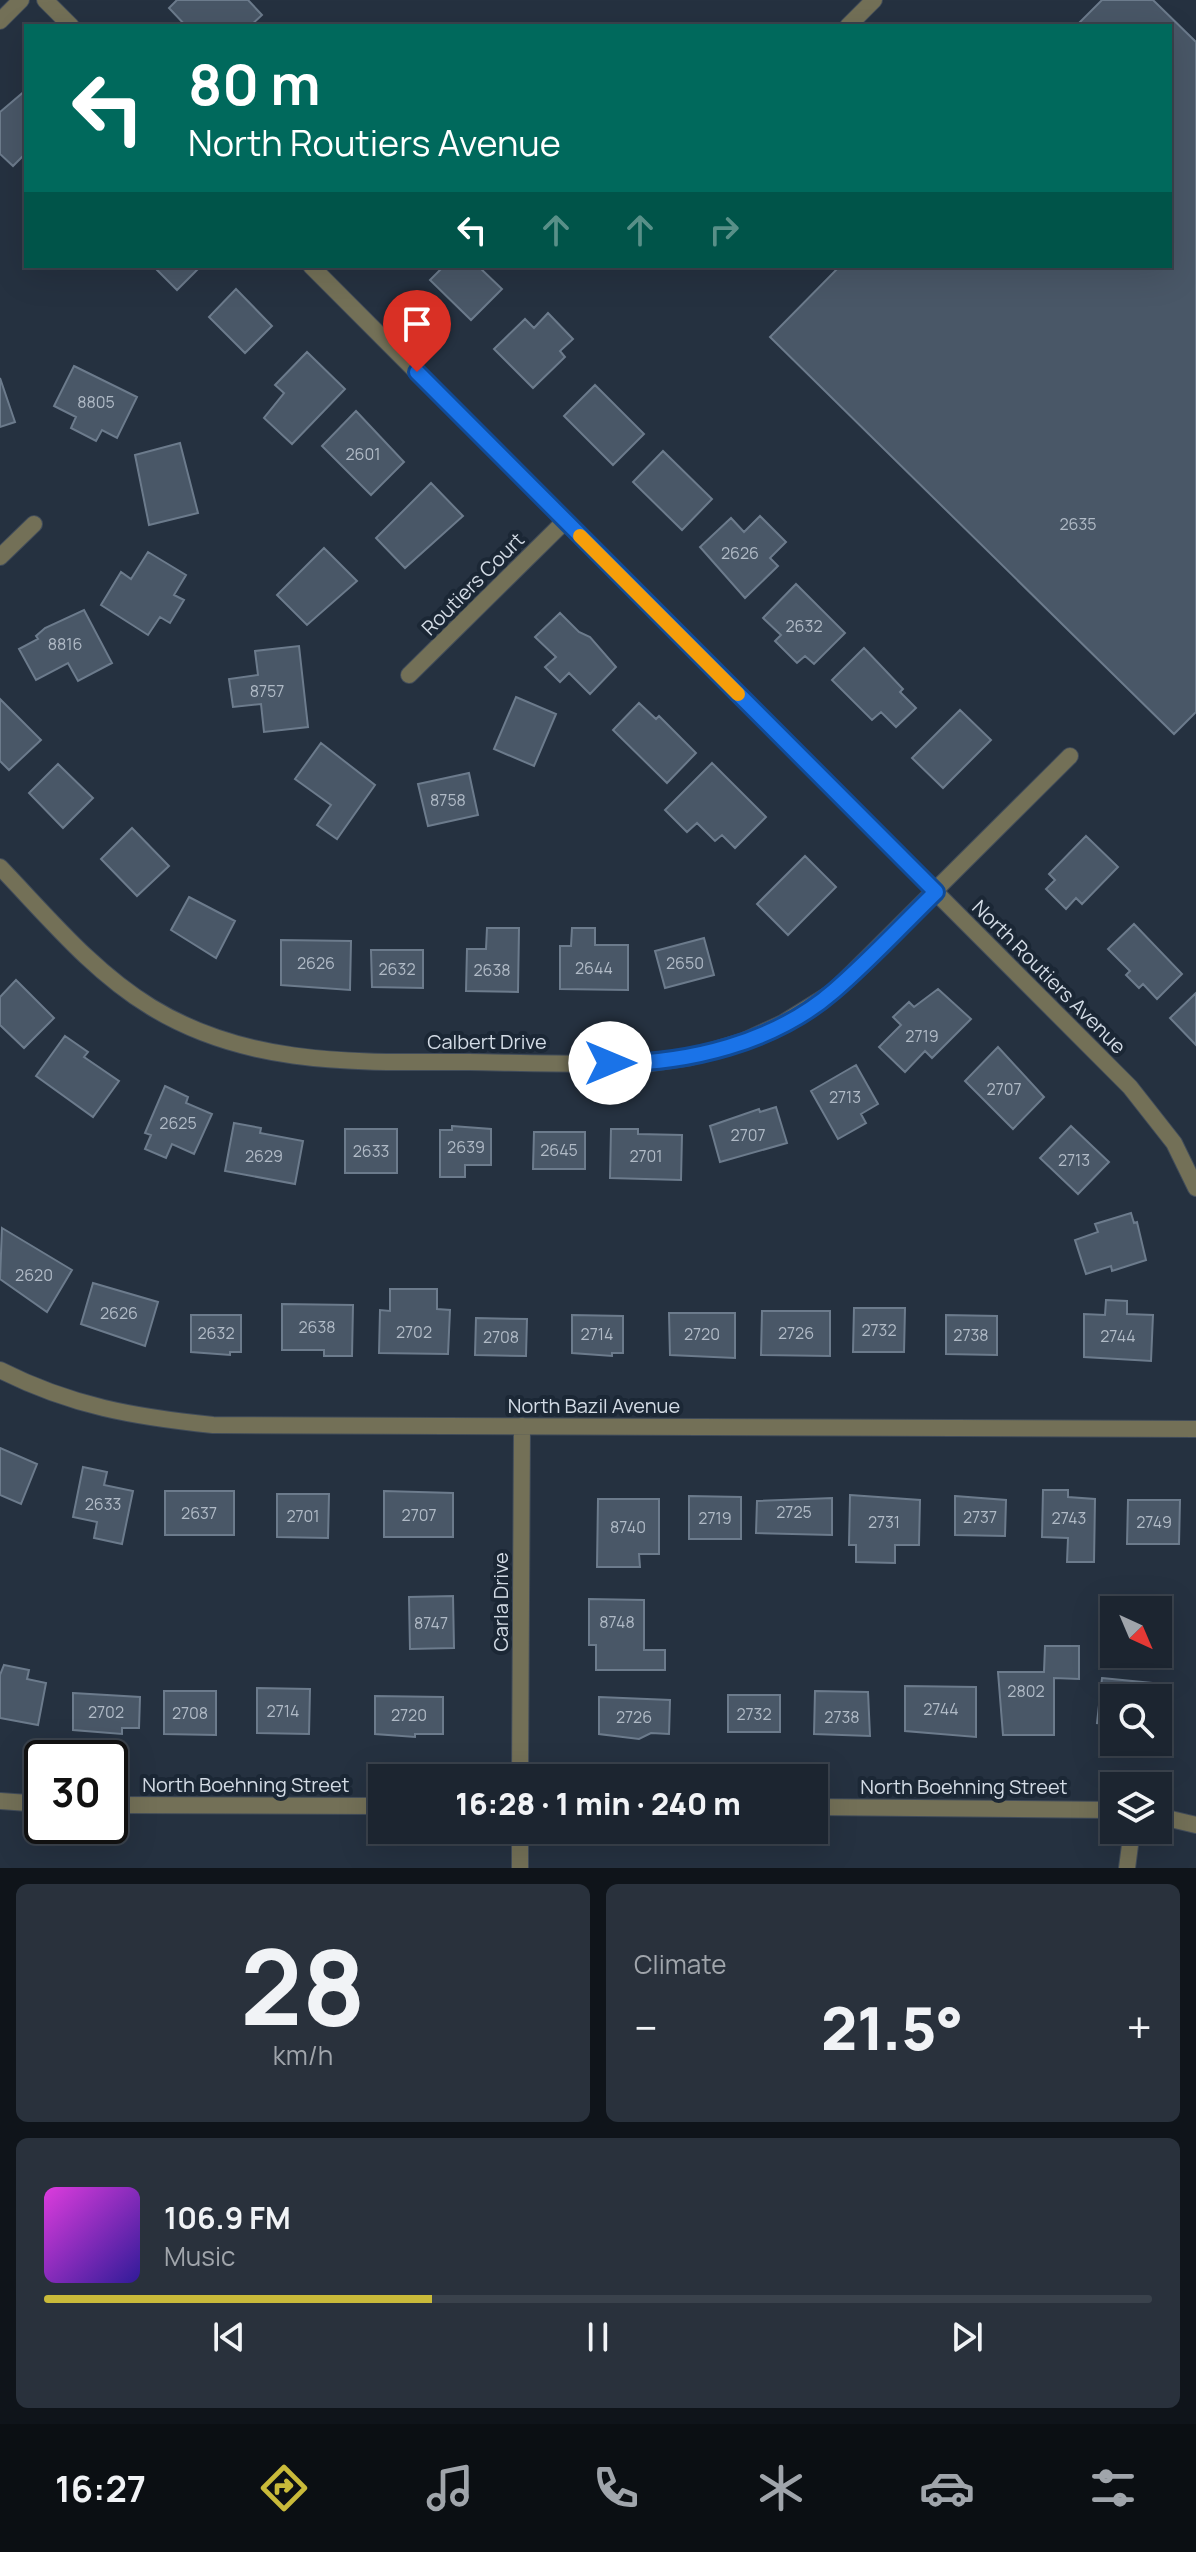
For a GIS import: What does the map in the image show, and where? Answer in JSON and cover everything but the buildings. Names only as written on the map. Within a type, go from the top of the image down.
[{"type":"street","points":[[0,21],[21,0]]},
{"type":"street","points":[[45,0],[69,24]]},
{"type":"street","points":[[850,24],[874,0]]},
{"type":"street","name":"North Routiers Avenue","points":[[313,268],[1140,1098],[1174,1143],[1196,1188]]},
{"type":"street","name":"Routiers Court","points":[[409,675],[565,521]]},
{"type":"street","points":[[0,557],[34,524]]},
{"type":"street","name":"Calbert Drive","points":[[0,867],[102,971],[162,1013],[241,1047],[282,1056],[339,1062],[640,1063],[700,1054],[744,1041],[783,1023],[833,992],[1070,756]]},
{"type":"street","name":"North Bazil Avenue","points":[[0,1370],[87,1405],[143,1418],[185,1423],[1196,1429]]},
{"type":"street","name":"Carla Drive","points":[[520,1764],[522,1426]]},
{"type":"street","points":[[0,1801],[24,1803]]},
{"type":"street","name":"North Boehning Street","points":[[128,1805],[368,1806]]},
{"type":"street","name":"North Boehning Street","points":[[828,1807],[1100,1810]]},
{"type":"street","points":[[1172,1819],[1196,1825]]},
{"type":"street","points":[[520,1844],[520,1868]]},
{"type":"street","points":[[1127,1868],[1130,1844]]},
{"type":"slow traffic","points":[[580,536],[738,694]]},
{"type":"route","points":[[417,372],[936,892],[833,992],[783,1023],[744,1041],[691,1057],[651,1063],[610,1063]]}]
